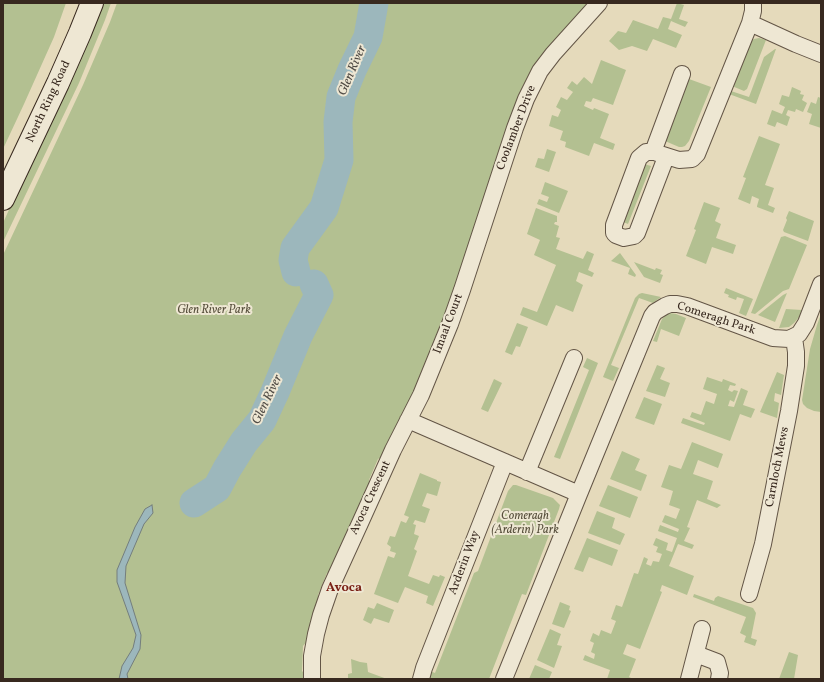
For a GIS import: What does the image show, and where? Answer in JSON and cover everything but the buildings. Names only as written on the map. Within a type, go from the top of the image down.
[{"type":"main road","name":"North Ring Road","points":[[3,199],[58,83],[92,3]]},
{"type":"street","name":"Coolamber Drive","points":[[484,225],[515,128],[536,78],[553,54],[599,3]]},
{"type":"street","points":[[682,74],[660,154],[637,233],[634,236],[624,238],[616,235],[614,233],[614,224],[639,158],[646,152],[660,154],[679,160],[692,159],[697,154],[750,23],[753,3]]},
{"type":"street","points":[[750,23],[821,54]]},
{"type":"street","name":"Imaal Court","points":[[408,420],[421,395],[450,324],[484,225]]},
{"type":"street","points":[[794,338],[799,334],[806,323],[821,284]]},
{"type":"street","name":"Comeragh Park","points":[[579,494],[652,316],[660,308],[670,304],[682,305],[773,338],[794,338]]},
{"type":"street","name":"Carnloch Mews","points":[[749,594],[763,544],[789,411],[796,366],[794,338]]},
{"type":"street","points":[[527,472],[574,358]]},
{"type":"street","points":[[408,420],[579,494],[504,679]]},
{"type":"street","name":"Avoca Crescent","points":[[312,679],[312,656],[316,634],[325,602],[360,520],[408,420]]},
{"type":"street","name":"Arderin Way","points":[[421,679],[505,462]]},
{"type":"street","points":[[689,679],[702,629]]},
{"type":"street","points":[[696,654],[717,662],[720,673],[719,679]]},
{"type":"green space","points":[[3,3],[66,3],[54,37],[3,149]]},
{"type":"green space","points":[[102,3],[111,3],[79,83],[3,242],[3,223]]},
{"type":"green space","name":"Glen River Park","points":[[117,3],[589,3],[535,65],[523,86],[510,119],[451,305],[386,455],[378,459],[369,480],[371,488],[333,571],[327,573],[318,595],[320,602],[309,639],[303,646],[302,671],[307,676],[307,679],[3,679],[3,255],[83,85]]},
{"type":"green space","points":[[677,3],[684,5],[679,19],[688,22],[685,27],[671,21],[668,29],[682,35],[676,48],[653,39],[647,51],[632,46],[619,50],[609,41],[618,31],[626,33],[633,20],[658,29],[663,17],[671,19]]},
{"type":"green space","points":[[759,38],[766,40],[747,89],[744,91],[732,86],[751,41]]},
{"type":"green space","points":[[775,49],[756,104],[729,94],[731,91],[749,97],[764,57]]},
{"type":"green space","points":[[601,60],[626,70],[613,105],[593,98],[591,102],[586,101],[584,106],[609,114],[600,138],[615,144],[613,150],[594,143],[589,156],[565,147],[566,142],[560,140],[563,131],[549,126],[552,115],[558,117],[561,110],[556,107],[561,97],[567,100],[573,92],[567,88],[572,81],[577,85],[584,77],[592,84]]},
{"type":"green space","points":[[689,79],[711,87],[689,141],[685,146],[679,147],[665,141]]},
{"type":"green space","points":[[792,87],[801,91],[800,94],[804,95],[802,100],[807,103],[803,112],[796,109],[795,112],[788,110],[786,115],[790,117],[787,126],[777,122],[775,127],[767,124],[772,110],[782,114],[785,107],[779,104],[782,95],[789,97]]},
{"type":"green space","points":[[818,97],[821,98],[821,128],[809,124],[812,114],[807,112],[811,102],[816,104]]},
{"type":"green space","points":[[759,136],[780,144],[765,185],[774,188],[768,205],[775,208],[773,213],[757,207],[759,199],[752,196],[750,204],[738,199],[746,178],[743,177]]},
{"type":"green space","points":[[547,149],[556,152],[549,172],[535,167],[538,158],[544,159]]},
{"type":"green space","points":[[644,164],[651,166],[628,224],[621,221]]},
{"type":"green space","points":[[545,182],[568,191],[559,213],[537,204],[539,199],[547,202],[549,197],[541,194]]},
{"type":"green space","points":[[704,202],[720,208],[715,221],[721,224],[716,238],[736,245],[733,254],[712,247],[706,264],[686,256],[696,230],[694,229]]},
{"type":"green space","points":[[536,208],[557,216],[557,222],[554,224],[559,226],[556,237],[560,238],[556,249],[583,259],[587,251],[594,254],[588,270],[594,273],[592,277],[579,272],[576,281],[583,285],[573,312],[556,305],[547,326],[520,315],[523,307],[537,312],[556,265],[534,255],[540,240],[527,234]]},
{"type":"green space","points":[[789,211],[814,221],[808,241],[784,232],[783,230]]},
{"type":"green space","points":[[785,236],[807,245],[789,289],[783,291],[755,314],[751,313],[781,237]]},
{"type":"green space","points":[[620,253],[636,275],[635,277],[628,274],[630,268],[611,261]]},
{"type":"green space","points":[[634,262],[655,270],[656,268],[662,270],[660,274],[663,275],[660,283],[644,277]]},
{"type":"green space","points":[[726,288],[753,299],[746,316],[739,313],[744,299],[737,297],[736,300],[728,297],[729,295],[724,293]]},
{"type":"green space","points":[[642,293],[661,297],[653,303],[639,298],[611,365],[619,368],[613,381],[603,377],[635,298]]},
{"type":"green space","points":[[787,293],[775,322],[758,315],[783,295]]},
{"type":"green space","points":[[786,309],[802,310],[801,315],[789,327],[779,328]]},
{"type":"green space","points":[[670,313],[686,318],[679,336],[661,329],[657,342],[653,341],[662,319]]},
{"type":"green space","points":[[821,314],[821,412],[807,408],[803,404],[802,400],[810,349]]},
{"type":"green space","points":[[517,323],[528,327],[520,347],[516,346],[512,355],[505,352]]},
{"type":"green space","points":[[587,358],[598,363],[560,459],[554,457],[589,370],[583,367]]},
{"type":"green space","points":[[657,365],[665,368],[660,379],[670,383],[665,397],[646,391]]},
{"type":"green space","points":[[777,372],[784,375],[781,395],[775,393],[774,401],[779,403],[777,418],[760,412]]},
{"type":"green space","points":[[707,377],[722,382],[723,379],[736,384],[735,386],[730,385],[728,390],[732,392],[734,390],[738,391],[734,402],[730,400],[728,406],[734,407],[741,388],[748,391],[743,405],[755,409],[751,418],[740,414],[730,441],[681,423],[683,418],[704,425],[705,423],[690,417],[692,412],[701,415],[706,401],[714,404],[717,394],[703,389]]},
{"type":"green space","points":[[494,379],[502,383],[488,412],[481,409]]},
{"type":"green space","points":[[644,397],[662,404],[654,425],[635,418]]},
{"type":"green space","points":[[692,442],[723,454],[718,468],[698,460],[693,474],[713,481],[707,499],[721,505],[717,508],[697,500],[687,527],[690,528],[684,541],[694,545],[692,549],[678,544],[669,566],[694,576],[687,595],[662,585],[660,591],[662,592],[640,649],[627,644],[623,654],[636,659],[629,677],[633,679],[607,679],[610,670],[583,660],[585,655],[594,659],[595,654],[591,652],[594,643],[590,641],[593,633],[599,636],[601,630],[611,634],[616,621],[611,619],[616,605],[622,607],[634,573],[638,574],[644,557],[648,559],[646,564],[651,566],[653,561],[659,562],[662,554],[656,552],[658,547],[653,545],[656,538],[668,543],[666,550],[672,552],[677,538],[658,531],[660,525],[678,532],[679,529],[662,522],[665,515],[676,519],[680,509],[669,505],[673,491],[661,487],[669,465],[681,469]]},
{"type":"green space","points":[[622,451],[640,459],[635,470],[647,475],[641,491],[610,479]]},
{"type":"green space","points":[[420,473],[441,482],[437,496],[427,493],[422,506],[430,509],[425,523],[415,520],[413,524],[416,525],[414,534],[419,536],[414,549],[417,551],[408,576],[429,584],[433,575],[445,577],[433,606],[426,603],[428,596],[405,587],[398,603],[374,594],[388,556],[394,558],[396,553],[390,551],[391,547],[387,544],[390,536],[395,537],[401,521],[406,523],[409,517],[404,515]]},
{"type":"green space","name":"Comeragh (Arderin) Park","points":[[513,485],[553,498],[560,505],[526,595],[522,594],[489,679],[428,679],[430,671],[435,673],[474,573],[478,571],[508,491]]},
{"type":"green space","points":[[608,485],[638,497],[630,518],[599,506]]},
{"type":"green space","points":[[597,511],[615,518],[612,528],[625,534],[620,545],[588,533]]},
{"type":"green space","points":[[587,538],[618,550],[612,566],[589,557],[583,572],[574,569]]},
{"type":"green space","points":[[694,594],[714,601],[718,596],[753,608],[756,613],[751,638],[757,640],[755,646],[744,642],[746,636],[740,633],[746,617],[693,597]]},
{"type":"green space","points":[[560,602],[570,606],[569,610],[571,611],[564,628],[552,624]]},
{"type":"green space","points":[[377,603],[394,610],[389,623],[374,618],[371,624],[363,620],[368,607],[374,609]]},
{"type":"green space","points":[[550,629],[561,634],[557,645],[562,646],[554,668],[537,660]]},
{"type":"green space","points":[[789,652],[798,655],[794,679],[779,679]]},
{"type":"green space","points":[[351,659],[367,663],[368,672],[387,679],[348,679],[348,674],[352,673]]},
{"type":"green space","points":[[535,665],[552,672],[549,679],[529,679]]},
{"type":"water","points":[[152,505],[153,513],[144,524],[126,566],[125,583],[141,635],[140,649],[127,674],[128,679],[119,679],[122,666],[133,648],[136,635],[117,582],[117,570],[135,527],[145,509]]},
{"type":"waterway","name":"Glen River","points":[[296,272],[293,260],[295,248],[324,208],[339,160],[338,122],[341,97],[368,37],[374,3]]},
{"type":"waterway","name":"Glen River","points":[[194,503],[217,488],[244,442],[262,420],[298,336],[319,295],[314,284]]},
{"type":"district","name":"Avoca","points":[[344,589]]}]
